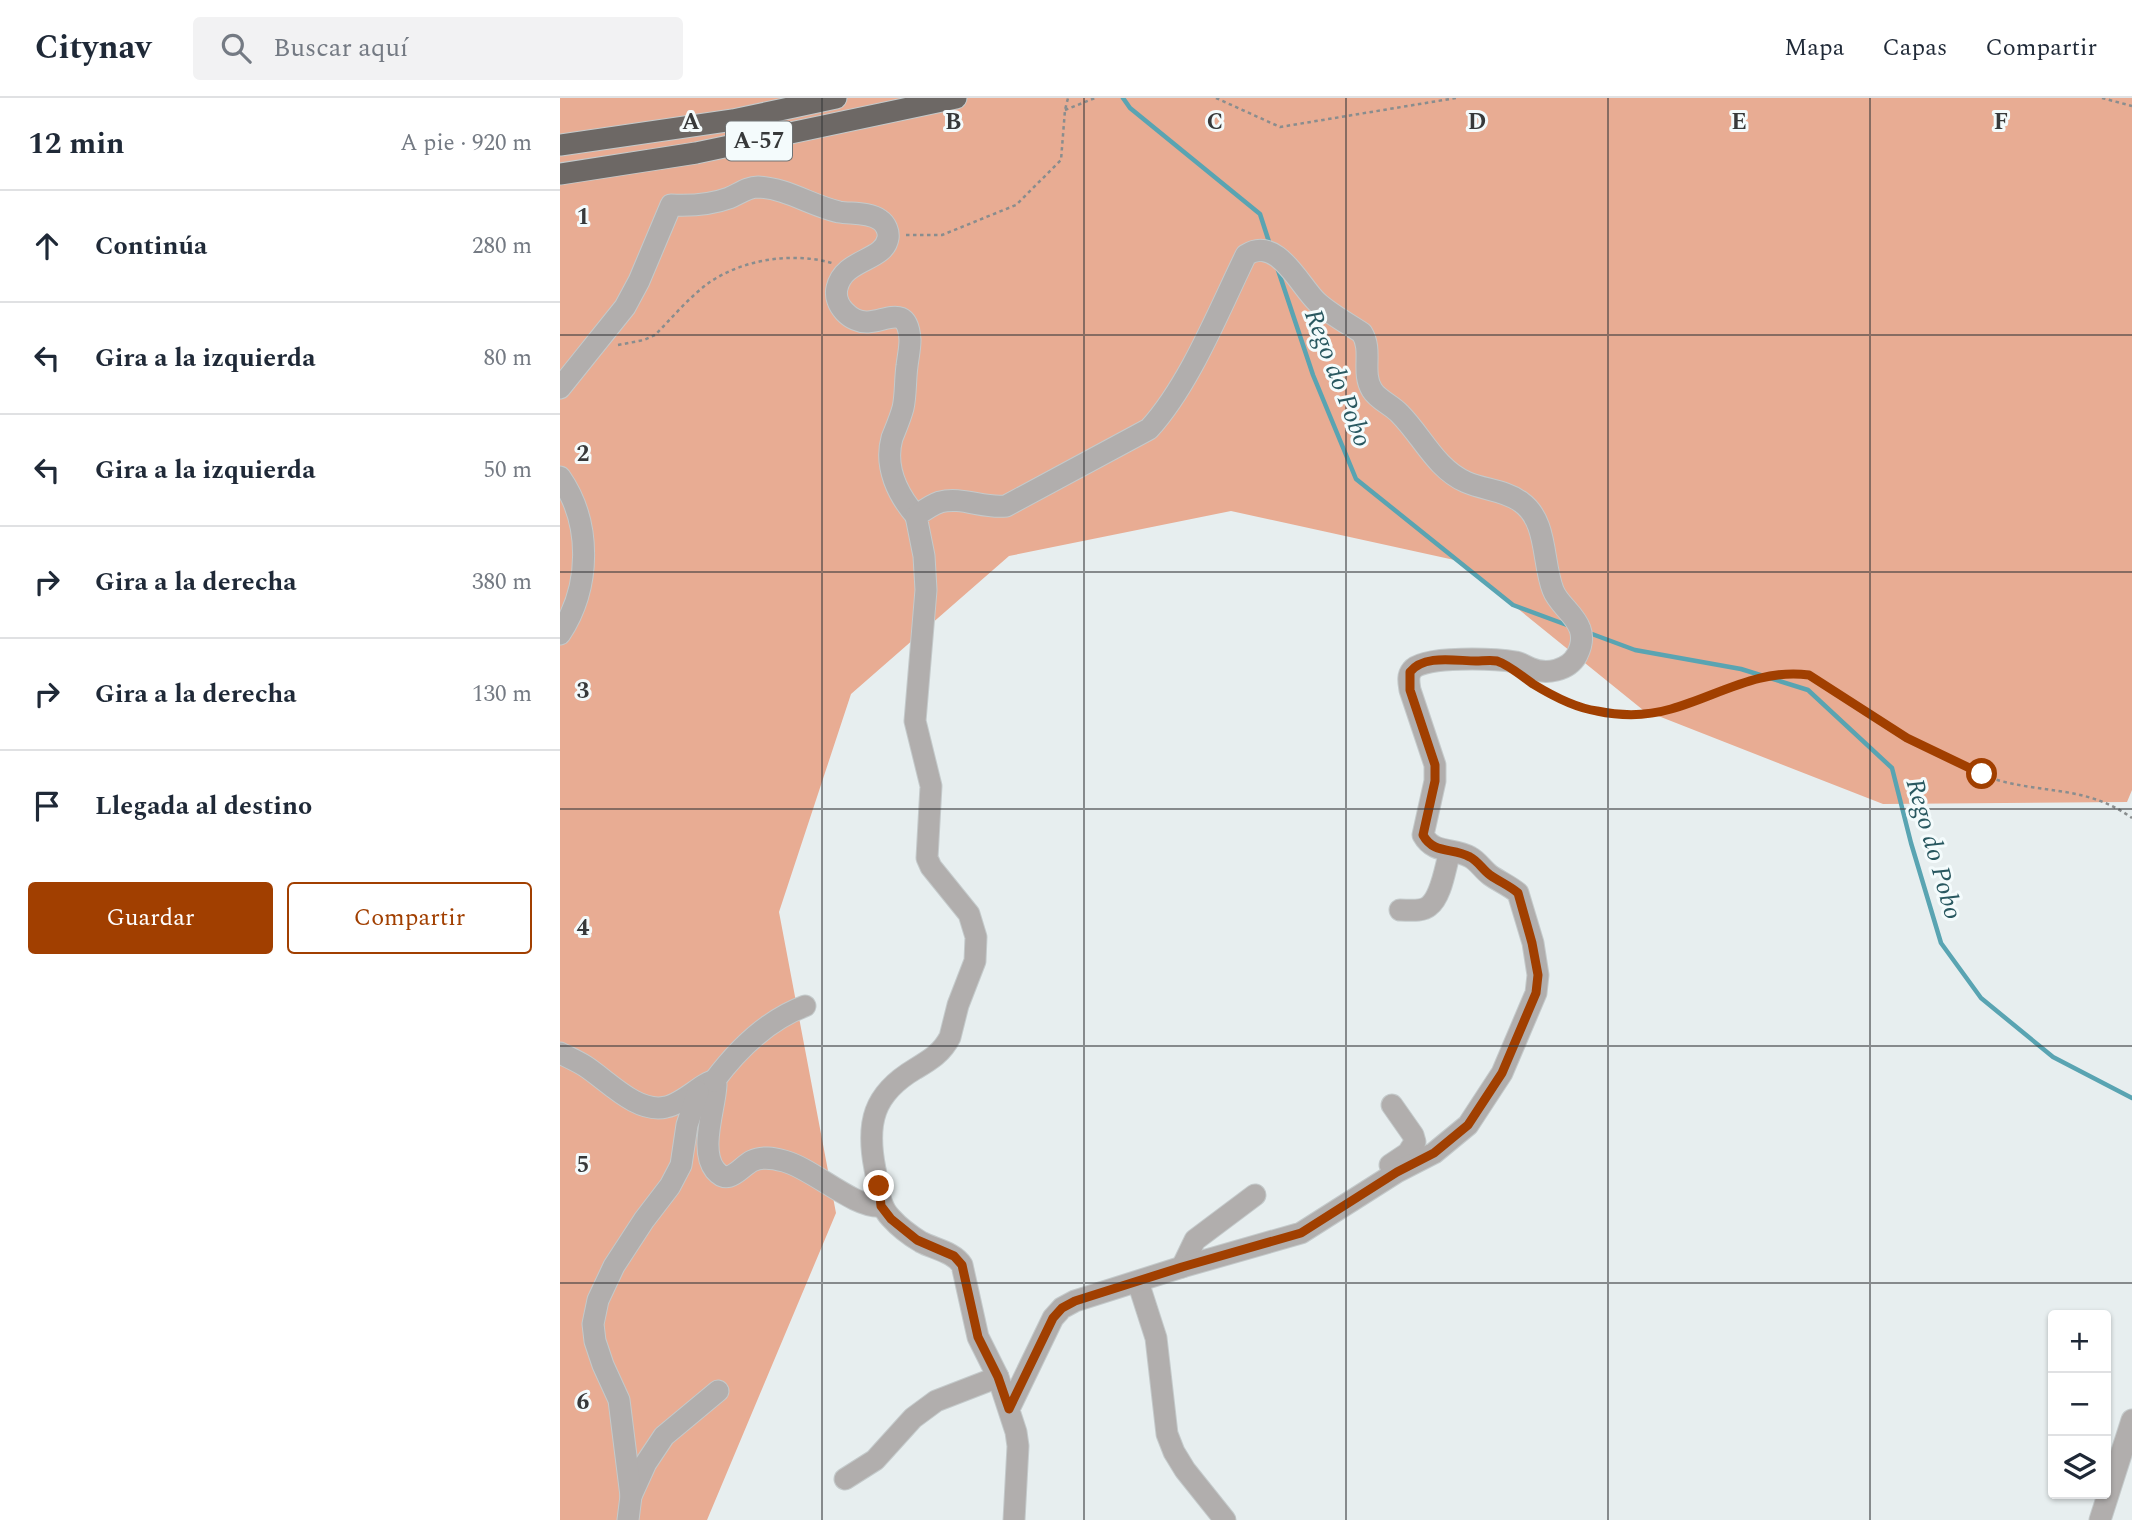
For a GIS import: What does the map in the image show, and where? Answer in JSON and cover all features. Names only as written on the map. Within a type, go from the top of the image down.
[{"type":"highway","name":"A-57","points":[[560,145],[733,120],[836,98]]},
{"type":"highway","name":"A-57","points":[[560,174],[696,153],[956,98]]},
{"type":"street","points":[[560,388],[625,307],[671,205],[698,206],[727,198],[747,188],[770,188],[835,211],[874,217],[886,227],[886,245],[878,253],[848,269],[841,278],[836,295],[845,312],[860,321],[898,317],[906,323],[909,332],[903,408],[890,452],[896,486],[904,502],[916,516],[923,547],[926,590],[915,721],[931,786],[927,858],[974,924],[975,955],[945,1048],[897,1082],[880,1099],[870,1133],[881,1206],[891,1219],[917,1240],[958,1260],[965,1277],[978,1337],[998,1377],[1018,1446],[1013,1520]]},
{"type":"street","points":[[916,516],[948,501],[992,508],[1006,506],[1149,429],[1163,414],[1213,326],[1246,255],[1254,249],[1273,253],[1287,265],[1317,301],[1362,333],[1368,348],[1367,368],[1372,390],[1399,412],[1440,463],[1466,482],[1504,493],[1521,502],[1531,513],[1538,525],[1553,592],[1580,627],[1581,636],[1572,662],[1555,671],[1532,669],[1518,662],[1438,660],[1422,663],[1410,672],[1410,690],[1435,765],[1435,781],[1423,835],[1431,846],[1473,858],[1492,876],[1518,893],[1538,975],[1536,993],[1502,1073],[1468,1125],[1434,1153],[1397,1172],[1301,1233],[1182,1267],[1075,1301],[1062,1308],[1048,1326],[1009,1409]]},
{"type":"street","points":[[560,477],[579,513],[584,555],[576,602],[560,634]]},
{"type":"street","points":[[1400,910],[1430,906],[1437,895],[1450,852]]},
{"type":"street","points":[[628,1520],[631,1496],[619,1400],[595,1341],[593,1324],[598,1300],[614,1266],[670,1186],[681,1164],[687,1125],[706,1087],[767,1026],[783,1014],[805,1006]]},
{"type":"street","points":[[560,1054],[582,1064],[625,1095],[653,1108],[665,1108],[706,1087],[716,1085],[710,1119],[709,1154],[716,1171],[730,1177],[750,1162],[774,1158],[806,1170],[855,1199],[881,1206]]},
{"type":"street","points":[[1333,1213],[1353,1190],[1412,1149],[1415,1142],[1413,1135],[1391,1105]]},
{"type":"street","points":[[1182,1267],[1195,1240],[1255,1195]]},
{"type":"street","points":[[1138,1282],[1156,1338],[1167,1434],[1185,1470],[1225,1520]]},
{"type":"street","points":[[845,1479],[875,1460],[913,1418],[936,1401],[998,1377]]},
{"type":"street","points":[[631,1496],[646,1463],[664,1436],[718,1391]]},
{"type":"street","points":[[2100,1520],[2132,1420]]},
{"type":"path","points":[[888,236],[942,235],[1016,205],[1061,160],[1068,98]]},
{"type":"path","points":[[1065,110],[1095,98]]},
{"type":"path","points":[[1216,98],[1280,127],[1457,98]]},
{"type":"path","points":[[2102,98],[2132,106]]},
{"type":"path","points":[[615,345],[655,335],[709,283],[744,266],[804,257],[848,269]]},
{"type":"path","points":[[1538,687],[1593,711],[1619,715],[1644,714],[1670,709],[1733,685],[1765,677],[1794,673],[1809,675],[1907,738],[1973,771],[2002,782],[2097,798],[2132,818]]},
{"type":"shaded area","points":[[560,98],[2132,98],[2132,790],[2127,802],[1883,804],[1643,710],[1459,561],[1231,511],[1009,556],[851,694],[779,912],[836,1213],[707,1520],[560,1520]]},
{"type":"waterway","name":"Rego do Pobo","points":[[1123,98],[1130,108],[1260,214],[1270,245]]},
{"type":"waterway","name":"Rego do Pobo","points":[[1277,267],[1313,375],[1356,479],[1513,605],[1567,625]]},
{"type":"waterway","name":"Rego do Pobo","points":[[1592,634],[1635,650],[1741,669],[1808,690],[1892,768],[1941,943],[1981,998],[2053,1057],[2132,1098]]},
{"type":"route","points":[[879,1186],[881,1206],[891,1219],[917,1240],[954,1256],[962,1265],[978,1337],[998,1377],[1009,1409],[1048,1326],[1062,1308],[1075,1301],[1182,1267],[1301,1233],[1397,1172],[1434,1153],[1468,1125],[1502,1073],[1530,1010],[1538,975],[1518,893],[1492,876],[1473,858],[1431,846],[1423,835],[1432,799],[1435,765],[1409,680],[1410,672],[1422,663],[1438,660],[1497,662],[1538,687],[1565,699],[1593,711],[1619,715],[1670,709],[1733,685],[1765,677],[1794,673],[1809,675],[1907,738],[1982,774]]}]
